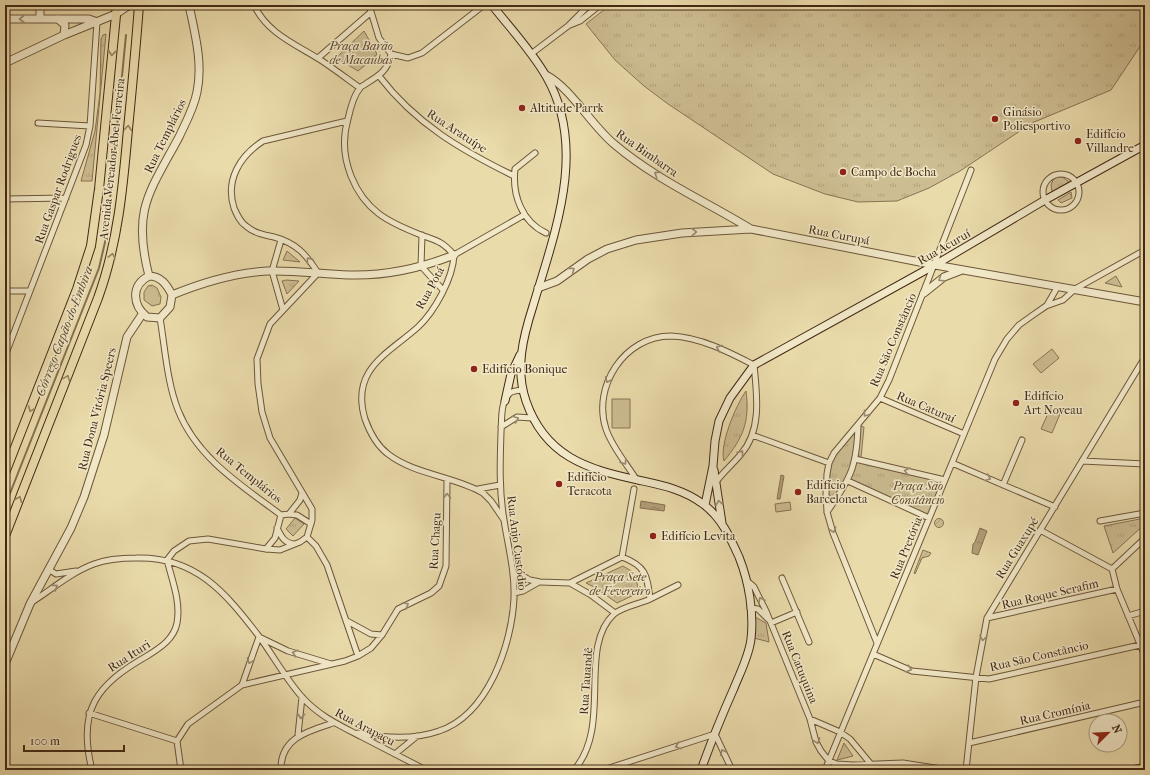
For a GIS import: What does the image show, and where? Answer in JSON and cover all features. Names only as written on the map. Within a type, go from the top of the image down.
[{"type":"main road","name":"Avenida Vereador Abel Ferreira","points":[[5,473],[77,289],[91,246],[100,189],[117,5]]},
{"type":"main road","name":"Avenida Vereador Abel Ferreira","points":[[5,536],[98,298],[111,258],[118,223],[124,176],[139,5]]},
{"type":"street","points":[[40,5],[40,19]]},
{"type":"street","points":[[5,63],[64,35],[116,14],[127,5]]},
{"type":"street","name":"Rua Templários","points":[[149,276],[142,243],[141,226],[144,208],[151,188],[187,121],[197,93],[199,78],[198,52],[189,5]]},
{"type":"street","points":[[254,5],[264,21],[273,30],[318,58],[360,88],[379,76],[388,67],[391,54]]},
{"type":"street","points":[[369,5],[370,13],[379,38],[391,54],[408,58],[422,53],[484,5]]},
{"type":"street","points":[[492,5],[546,75],[560,110],[565,128],[567,156],[560,209],[526,328],[521,355],[523,390],[532,418],[555,447],[570,459],[602,471],[676,489],[690,495],[705,505],[722,524],[735,548],[746,580],[750,608],[751,641],[701,770]]},
{"type":"street","points":[[531,54],[568,26],[589,5]]},
{"type":"street","points":[[568,26],[580,21],[600,5]]},
{"type":"street","points":[[318,58],[370,13]]},
{"type":"street","points":[[5,19],[77,19],[97,22]]},
{"type":"street","points":[[58,19],[65,25],[64,35]]},
{"type":"street","points":[[77,19],[80,24],[79,29]]},
{"type":"street","name":"Rua Gaspar Rodrigues","points":[[5,356],[86,145],[90,126],[97,22]]},
{"type":"street","name":"Rua Bimbarra","points":[[546,75],[558,83],[600,132],[615,145],[677,187],[751,229]]},
{"type":"street","name":"Rua Aratuípe","points":[[379,76],[408,110],[430,128],[458,147],[514,176]]},
{"type":"street","name":"Rua Potá","points":[[360,88],[347,121],[344,150],[347,166],[356,189],[375,212],[387,220],[444,244],[454,255],[451,275],[419,326],[387,351],[373,366],[366,381],[362,395],[364,413],[369,430],[378,445],[400,462],[476,489],[488,497],[504,520]]},
{"type":"street","points":[[318,272],[303,252],[281,240],[254,232],[245,226],[239,218],[232,201],[231,186],[237,168],[254,147],[263,141],[347,121]]},
{"type":"street","points":[[38,122],[90,126]]},
{"type":"street","name":"Rua Acuruí","points":[[754,365],[935,265],[1045,200],[1145,145]]},
{"type":"street","points":[[535,153],[515,169],[514,176],[516,191],[524,215],[538,230],[546,233]]},
{"type":"street","name":"Rua São Constâncio","points":[[877,643],[833,533],[827,512],[826,494],[829,463],[836,450],[880,398],[889,380],[971,170]]},
{"type":"street","points":[[1061,174],[1072,178],[1076,183],[1079,194],[1077,199],[1070,207],[1064,209],[1053,208],[1045,200],[1044,188],[1050,178],[1061,174]]},
{"type":"street","points":[[5,199],[66,198]]},
{"type":"street","points":[[720,231],[728,226],[729,221],[727,214]]},
{"type":"street","points":[[172,295],[191,287],[249,273],[302,271],[350,275],[375,274],[422,266],[454,255],[524,215]]},
{"type":"street","name":"Rua Curupá","points":[[538,288],[557,281],[588,258],[607,249],[649,238],[682,233],[751,229],[935,265],[1145,302]]},
{"type":"street","points":[[422,235],[422,266],[443,290]]},
{"type":"street","points":[[281,240],[272,271],[283,310]]},
{"type":"street","name":"Rua Pretória","points":[[825,770],[995,359],[1007,339],[1019,325],[1046,306],[1063,300],[1075,289],[1145,250]]},
{"type":"street","points":[[924,293],[944,277],[962,270]]},
{"type":"street","points":[[167,560],[182,544],[198,540],[208,539],[280,550],[296,544],[307,537],[311,524],[312,509],[308,499],[302,493],[270,438],[262,412],[258,384],[257,359],[270,324],[318,272]]},
{"type":"street","points":[[149,276],[159,278],[172,295],[170,307],[160,318],[152,318],[143,313],[138,307],[135,294],[138,284],[149,276]]},
{"type":"street","name":"Rua Pretória","points":[[1046,306],[1058,286]]},
{"type":"street","points":[[5,290],[30,291]]},
{"type":"street","name":"Rua Dona Vitória Speers","points":[[5,664],[30,604],[71,528],[92,475],[104,435],[127,337],[143,313]]},
{"type":"street","name":"Rua Templários","points":[[160,318],[171,383],[178,410],[188,432],[202,451],[221,470],[281,515]]},
{"type":"street","points":[[636,479],[613,444],[606,429],[602,409],[604,389],[612,372],[620,360],[641,345],[665,336],[678,337],[711,345],[754,365]]},
{"type":"street","points":[[505,401],[511,374],[521,355]]},
{"type":"street","name":"Rua Guaxupé","points":[[966,770],[976,677],[987,618],[1145,357]]},
{"type":"street","points":[[716,482],[742,454],[752,434],[757,413],[754,365]]},
{"type":"street","points":[[705,505],[713,466],[715,441],[719,421],[730,398],[754,365]]},
{"type":"street","points":[[505,401],[511,392],[523,390]]},
{"type":"street","name":"Rua Caturaí","points":[[880,398],[964,434]]},
{"type":"street","name":"Rua Anjo Custódio","points":[[353,732],[385,736],[417,736],[440,731],[452,725],[471,710],[478,702],[501,662],[506,650],[512,618],[514,593],[514,575],[504,520],[500,485],[502,427],[505,401]]},
{"type":"street","points":[[502,427],[517,417],[532,418]]},
{"type":"street","points":[[827,512],[848,481],[855,459],[858,425]]},
{"type":"street","points":[[752,434],[829,463]]},
{"type":"street","points":[[1003,485],[1022,440]]},
{"type":"street","points":[[855,459],[945,480]]},
{"type":"street","points":[[1082,461],[1145,464]]},
{"type":"street","points":[[952,463],[1055,507]]},
{"type":"street","points":[[713,466],[722,524]]},
{"type":"street","name":"Rua Chagu","points":[[242,685],[332,664],[358,656],[371,648],[382,635],[398,610],[439,586],[446,566],[447,479]]},
{"type":"street","points":[[848,481],[930,518]]},
{"type":"street","name":"Rua Potá","points":[[476,489],[500,485]]},
{"type":"street","points":[[622,557],[634,489]]},
{"type":"street","points":[[289,514],[300,500],[302,493]]},
{"type":"street","points":[[1100,521],[1145,513]]},
{"type":"street","points":[[266,549],[275,538],[276,527],[281,515],[297,515],[311,524]]},
{"type":"street","points":[[276,527],[288,544],[296,544]]},
{"type":"street","points":[[1040,530],[1112,569],[1117,589],[1145,656]]},
{"type":"street","points":[[307,537],[316,546],[327,565],[358,656]]},
{"type":"street","points":[[1112,569],[1145,538]]},
{"type":"street","points":[[30,604],[81,570],[94,564],[124,558],[147,557],[167,560],[196,572],[217,587],[259,637],[285,675]]},
{"type":"street","points":[[570,583],[622,557]]},
{"type":"street","points":[[622,557],[640,565],[644,571],[650,599]]},
{"type":"street","name":"Rua Ituri","points":[[92,770],[86,737],[89,713],[98,696],[109,681],[122,670],[156,650],[172,635],[177,624],[178,612],[167,560]]},
{"type":"street","points":[[48,569],[56,574],[81,570]]},
{"type":"street","points":[[514,575],[519,574],[540,582],[570,583],[591,595],[615,613],[650,599],[678,585]]},
{"type":"street","points":[[524,577],[525,588]]},
{"type":"street","points":[[782,578],[809,642]]},
{"type":"street","name":"Rua Catuquina","points":[[746,580],[754,587],[771,623],[810,719],[816,742],[829,761]]},
{"type":"street","points":[[514,593],[523,591],[525,588],[540,582]]},
{"type":"street","name":"Rua Roque Serafim","points":[[987,618],[1117,589]]},
{"type":"street","name":"Rua Catuquina","points":[[750,608],[758,609],[771,623]]},
{"type":"street","points":[[1128,616],[1145,611]]},
{"type":"street","points":[[771,623],[797,612]]},
{"type":"street","name":"Rua Tauandê","points":[[574,770],[590,742],[593,731],[599,644],[603,630],[615,613]]},
{"type":"street","points":[[346,621],[370,634],[382,635]]},
{"type":"street","points":[[259,637],[288,651],[332,664]]},
{"type":"street","points":[[181,770],[177,741],[188,724],[242,685],[259,637]]},
{"type":"street","name":"Rua São Constâncio","points":[[873,654],[912,671],[989,679],[1140,644]]},
{"type":"street","name":"Rua Arapaçu","points":[[285,675],[302,697],[333,723],[426,770]]},
{"type":"street","points":[[298,736],[302,697]]},
{"type":"street","name":"Rua Cromínia","points":[[969,743],[1145,702]]},
{"type":"street","points":[[89,713],[177,741]]},
{"type":"street","name":"Rua Catuquina","points":[[810,719],[840,732],[850,739],[870,763]]},
{"type":"street","points":[[281,770],[284,754],[298,736],[333,723]]},
{"type":"street","points":[[603,770],[715,734]]},
{"type":"street","points":[[715,734],[732,770]]},
{"type":"street","name":"Rua Anjo Custódio","points":[[395,754],[417,736]]},
{"type":"street","points":[[829,761],[837,764],[903,763],[948,770]]},
{"type":"street","points":[[1128,770],[1142,767]]},
{"type":"green space","points":[[610,5],[1145,5],[1145,39],[1111,90],[1032,123],[960,171],[929,188],[897,201],[858,202],[825,194],[773,174],[668,104],[644,86],[615,60],[586,24]]},
{"type":"green space","name":"Praça Barão de Macaubas","points":[[364,31],[377,54],[358,71],[340,60],[338,56]]},
{"type":"green space","points":[[106,34],[92,181],[81,181],[95,131],[100,93],[101,39],[103,35]]},
{"type":"green space","points":[[1058,176],[1069,182],[1052,192],[1051,185],[1053,180]]},
{"type":"green space","points":[[1071,192],[1072,198],[1061,203],[1058,200]]},
{"type":"green space","points":[[287,251],[300,262],[283,260]]},
{"type":"green space","points":[[1116,276],[1122,287],[1105,283]]},
{"type":"green space","points":[[282,281],[299,281],[287,294]]},
{"type":"green space","points":[[152,285],[157,288],[161,297],[160,304],[152,306],[144,300],[144,292],[148,286]]},
{"type":"green space","points":[[1052,349],[1059,358],[1041,373],[1033,364]]},
{"type":"green space","points":[[746,391],[747,412],[744,429],[731,453],[724,461],[724,445],[729,425]]},
{"type":"green space","points":[[612,399],[630,399],[630,428],[612,428]]},
{"type":"green space","points":[[1050,409],[1060,414],[1052,433],[1041,429]]},
{"type":"green space","points":[[860,426],[864,427],[861,458],[857,457]]},
{"type":"green space","points":[[857,428],[856,453],[850,475],[828,509],[829,466],[832,459]]},
{"type":"green space","name":"Praça São Constâncio","points":[[856,460],[942,482],[928,515],[849,481]]},
{"type":"green space","points":[[790,502],[791,510],[776,512],[775,504]]},
{"type":"green space","points":[[295,518],[304,524],[293,536],[286,529]]},
{"type":"green space","points":[[1145,518],[1145,524],[1113,553],[1104,526]]},
{"type":"green space","points":[[937,519],[941,519],[943,523],[941,527],[937,527],[935,525],[935,521]]},
{"type":"green space","points":[[923,550],[931,553],[929,556],[922,558],[915,574],[914,573]]},
{"type":"green space","name":"Praça Sete de Fevereiro","points":[[623,566],[633,572],[640,592],[617,603],[596,588],[586,583]]},
{"type":"green space","points":[[755,617],[766,623],[769,642],[754,638]]},
{"type":"green space","points":[[844,743],[853,756],[837,760]]},
{"type":"water","points":[[781,475],[784,476],[780,499],[777,499]]},
{"type":"water","points":[[641,501],[665,505],[664,511],[640,508]]},
{"type":"water","points":[[980,528],[987,531],[978,555],[972,553],[973,544]]},
{"type":"waterway","name":"Córrego Capão do Embira","points":[[5,506],[99,268],[106,238],[126,35]]},
{"type":"place","name":"Altitude Parrk","points":[[522,108]]},
{"type":"place","name":"Ginásio Poliesportivo","points":[[995,119]]},
{"type":"place","name":"Edifício Villandre","points":[[1078,141]]},
{"type":"place","name":"Campo de Bocha","points":[[843,172]]},
{"type":"place","name":"Edifício Bonique","points":[[474,369]]},
{"type":"place","name":"Edifício Art Noveau","points":[[1016,403]]},
{"type":"place","name":"Edifício Teracota","points":[[559,484]]},
{"type":"place","name":"Edifício Barceloneta","points":[[798,492]]},
{"type":"place","name":"Edifício Levita","points":[[653,536]]}]
